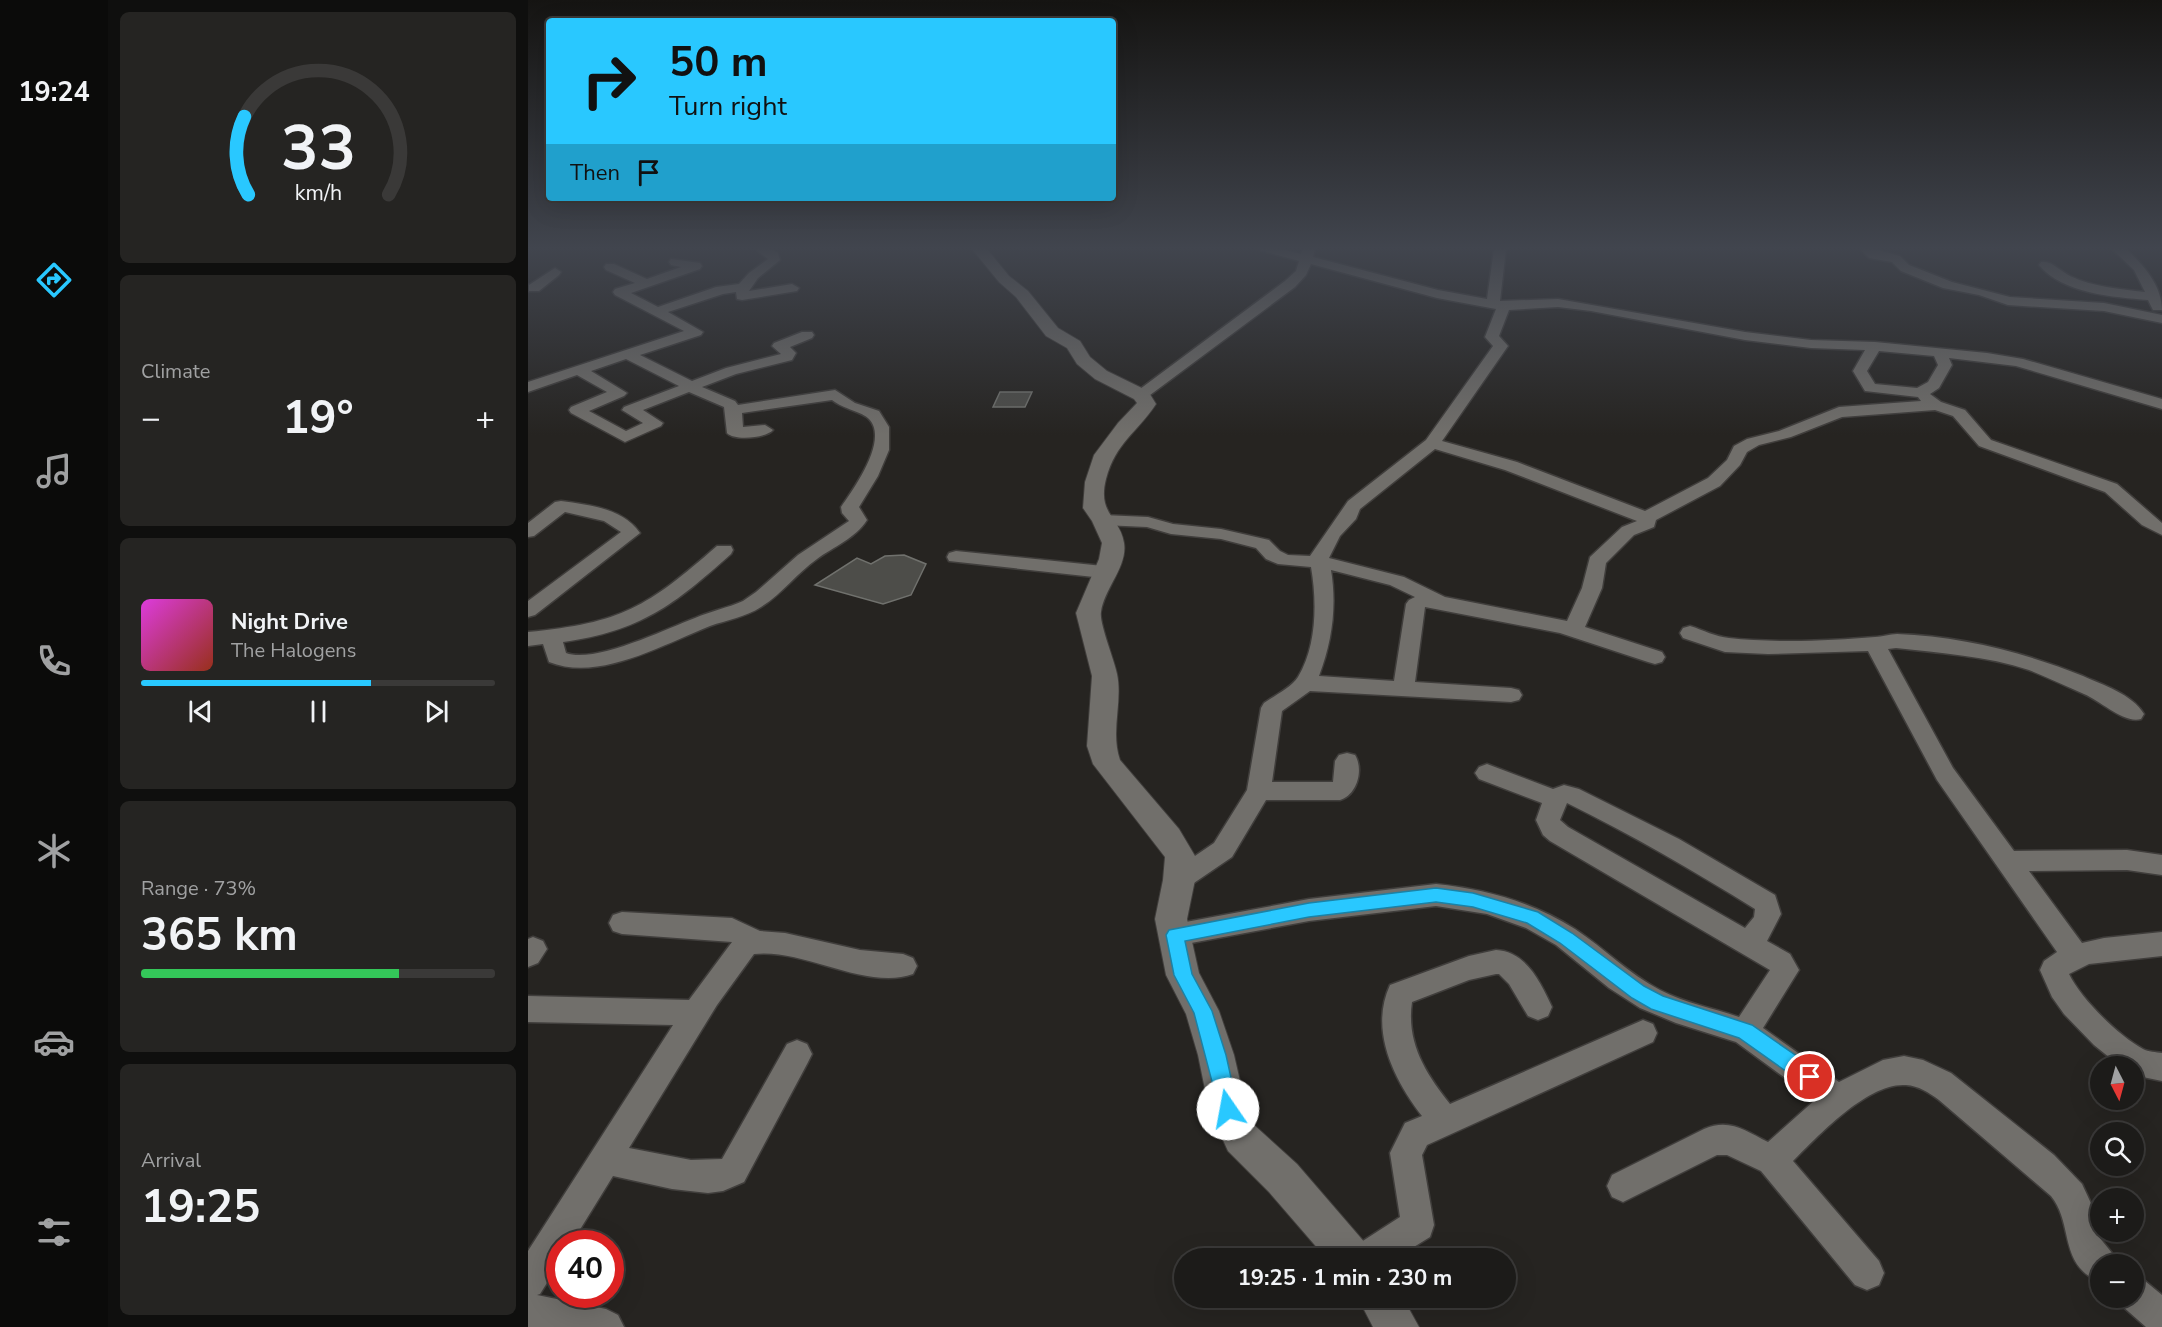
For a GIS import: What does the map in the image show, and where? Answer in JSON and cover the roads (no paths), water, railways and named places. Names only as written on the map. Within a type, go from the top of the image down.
[{"type":"street","points":[[528,387],[696,332],[658,311]]},
{"type":"street","points":[[1034,311],[1052,332],[1074,345],[1083,360],[1101,375],[1141,395],[1147,404],[1125,427],[1104,455],[1095,482],[1094,508],[1103,520],[1113,543],[1110,559],[1088,613],[1105,676],[1101,746],[1107,764],[1168,837],[1180,856],[1179,880],[1172,919],[1183,975],[1202,1011],[1216,1055],[1228,1109],[1241,1138],[1283,1178],[1343,1248]]},
{"type":"street","points":[[1141,395],[1204,345],[1252,311]]},
{"type":"street","points":[[1179,880],[1223,850],[1259,792],[1272,708],[1306,683],[1318,654],[1326,606],[1319,556],[1326,551],[1328,541],[1350,516],[1349,511],[1354,506],[1432,443],[1501,346],[1492,337],[1497,311]]},
{"type":"street","points":[[1612,311],[1745,336],[1811,344],[1875,346],[1939,352],[2018,362],[2162,404]]},
{"type":"street","points":[[2122,311],[2162,320]]},
{"type":"street","points":[[580,370],[619,393],[577,410],[624,436],[655,423],[630,410],[689,385],[731,371],[786,357],[789,353],[779,345],[807,335]]},
{"type":"street","points":[[1875,346],[1860,370],[1864,381],[1870,388],[1920,393],[1936,405],[1959,413],[1986,443],[2111,488],[2126,497],[2153,526],[2162,530]]},
{"type":"street","points":[[1920,393],[1934,385],[1945,365],[1939,352]]},
{"type":"street","points":[[627,354],[706,395],[723,400],[734,410],[735,433],[765,430]]},
{"type":"street","points":[[552,637],[556,657],[562,662],[577,663],[611,656],[663,640],[749,606],[763,597],[813,553],[855,525],[858,520],[851,513],[850,507],[869,479],[882,441],[880,424],[876,417],[870,412],[850,406],[835,395],[734,410]]},
{"type":"street","points":[[1432,443],[1511,466],[1646,518],[1728,473],[1738,458],[1740,449],[1753,442],[1785,434],[1839,412],[1936,405]]},
{"type":"street","points":[[528,532],[561,506],[615,519],[626,524],[632,533],[528,611]]},
{"type":"street","points":[[1573,630],[1592,588],[1597,561],[1628,531],[1648,523],[1646,518]]},
{"type":"street","points":[[1103,520],[1148,522],[1171,529],[1221,534],[1262,544],[1273,555],[1285,560],[1320,562],[1397,581],[1437,600]]},
{"type":"street","points":[[528,639],[591,631],[619,623],[652,608],[686,583],[724,550]]},
{"type":"street","points":[[956,557],[1104,572]]},
{"type":"street","points":[[1404,687],[1416,604],[1427,600],[1437,600],[1573,630],[1655,657]]},
{"type":"street","points":[[1690,633],[1725,645],[1768,647],[1875,644],[1896,641],[1932,644],[2033,664],[2096,690],[2118,702],[2133,714]]},
{"type":"street","points":[[1875,644],[1945,774],[2075,955]]},
{"type":"street","points":[[1306,683],[1511,695]]},
{"type":"street","points":[[1259,792],[1340,791],[1345,785],[1347,761]]},
{"type":"street","points":[[1487,773],[1555,799]]},
{"type":"street","points":[[1745,1032],[1785,970],[1780,962],[1559,834],[1548,820],[1555,799],[1564,794],[1571,795],[1614,816],[1711,868],[1766,903],[1770,910],[1769,918],[1749,942]]},
{"type":"street","points":[[2008,861],[2127,860],[2162,866]]},
{"type":"street","points":[[1175,935],[1309,910],[1436,895],[1452,896],[1503,907],[1532,918],[1566,938],[1638,992],[1658,1003],[1745,1032],[1810,1077],[1837,1099]]},
{"type":"street","points":[[622,923],[732,929],[754,941],[771,942],[861,962],[903,966]]},
{"type":"street","points":[[528,1282],[696,1013],[730,962],[745,945],[754,941]]},
{"type":"street","points":[[2162,944],[2075,955],[2062,961],[2054,970],[2062,988],[2074,1005],[2104,1036],[2138,1063],[2162,1067]]},
{"type":"street","points":[[1445,1122],[1412,1076],[1403,1052],[1395,1006],[1400,994],[1485,964],[1502,962],[1514,969],[1538,1006]]},
{"type":"street","points":[[528,1009],[696,1013]]},
{"type":"street","points":[[1382,1248],[1418,1225],[1406,1153],[1416,1134],[1643,1033]]},
{"type":"street","points":[[605,1158],[705,1178],[727,1176],[733,1172],[797,1054]]},
{"type":"street","points":[[1772,1160],[1837,1099],[1885,1073],[1903,1070],[1922,1074],[1944,1086],[2054,1176],[2073,1198],[2081,1238],[2090,1256]]},
{"type":"street","points":[[1623,1186],[1715,1140],[1728,1139],[1772,1160],[1867,1273]]},
{"type":"street","points":[[2144,1302],[2162,1317]]},
{"type":"street","points":[[1386,1308],[1398,1327]]},
{"type":"street","points":[[528,1311],[606,1327]]}]
